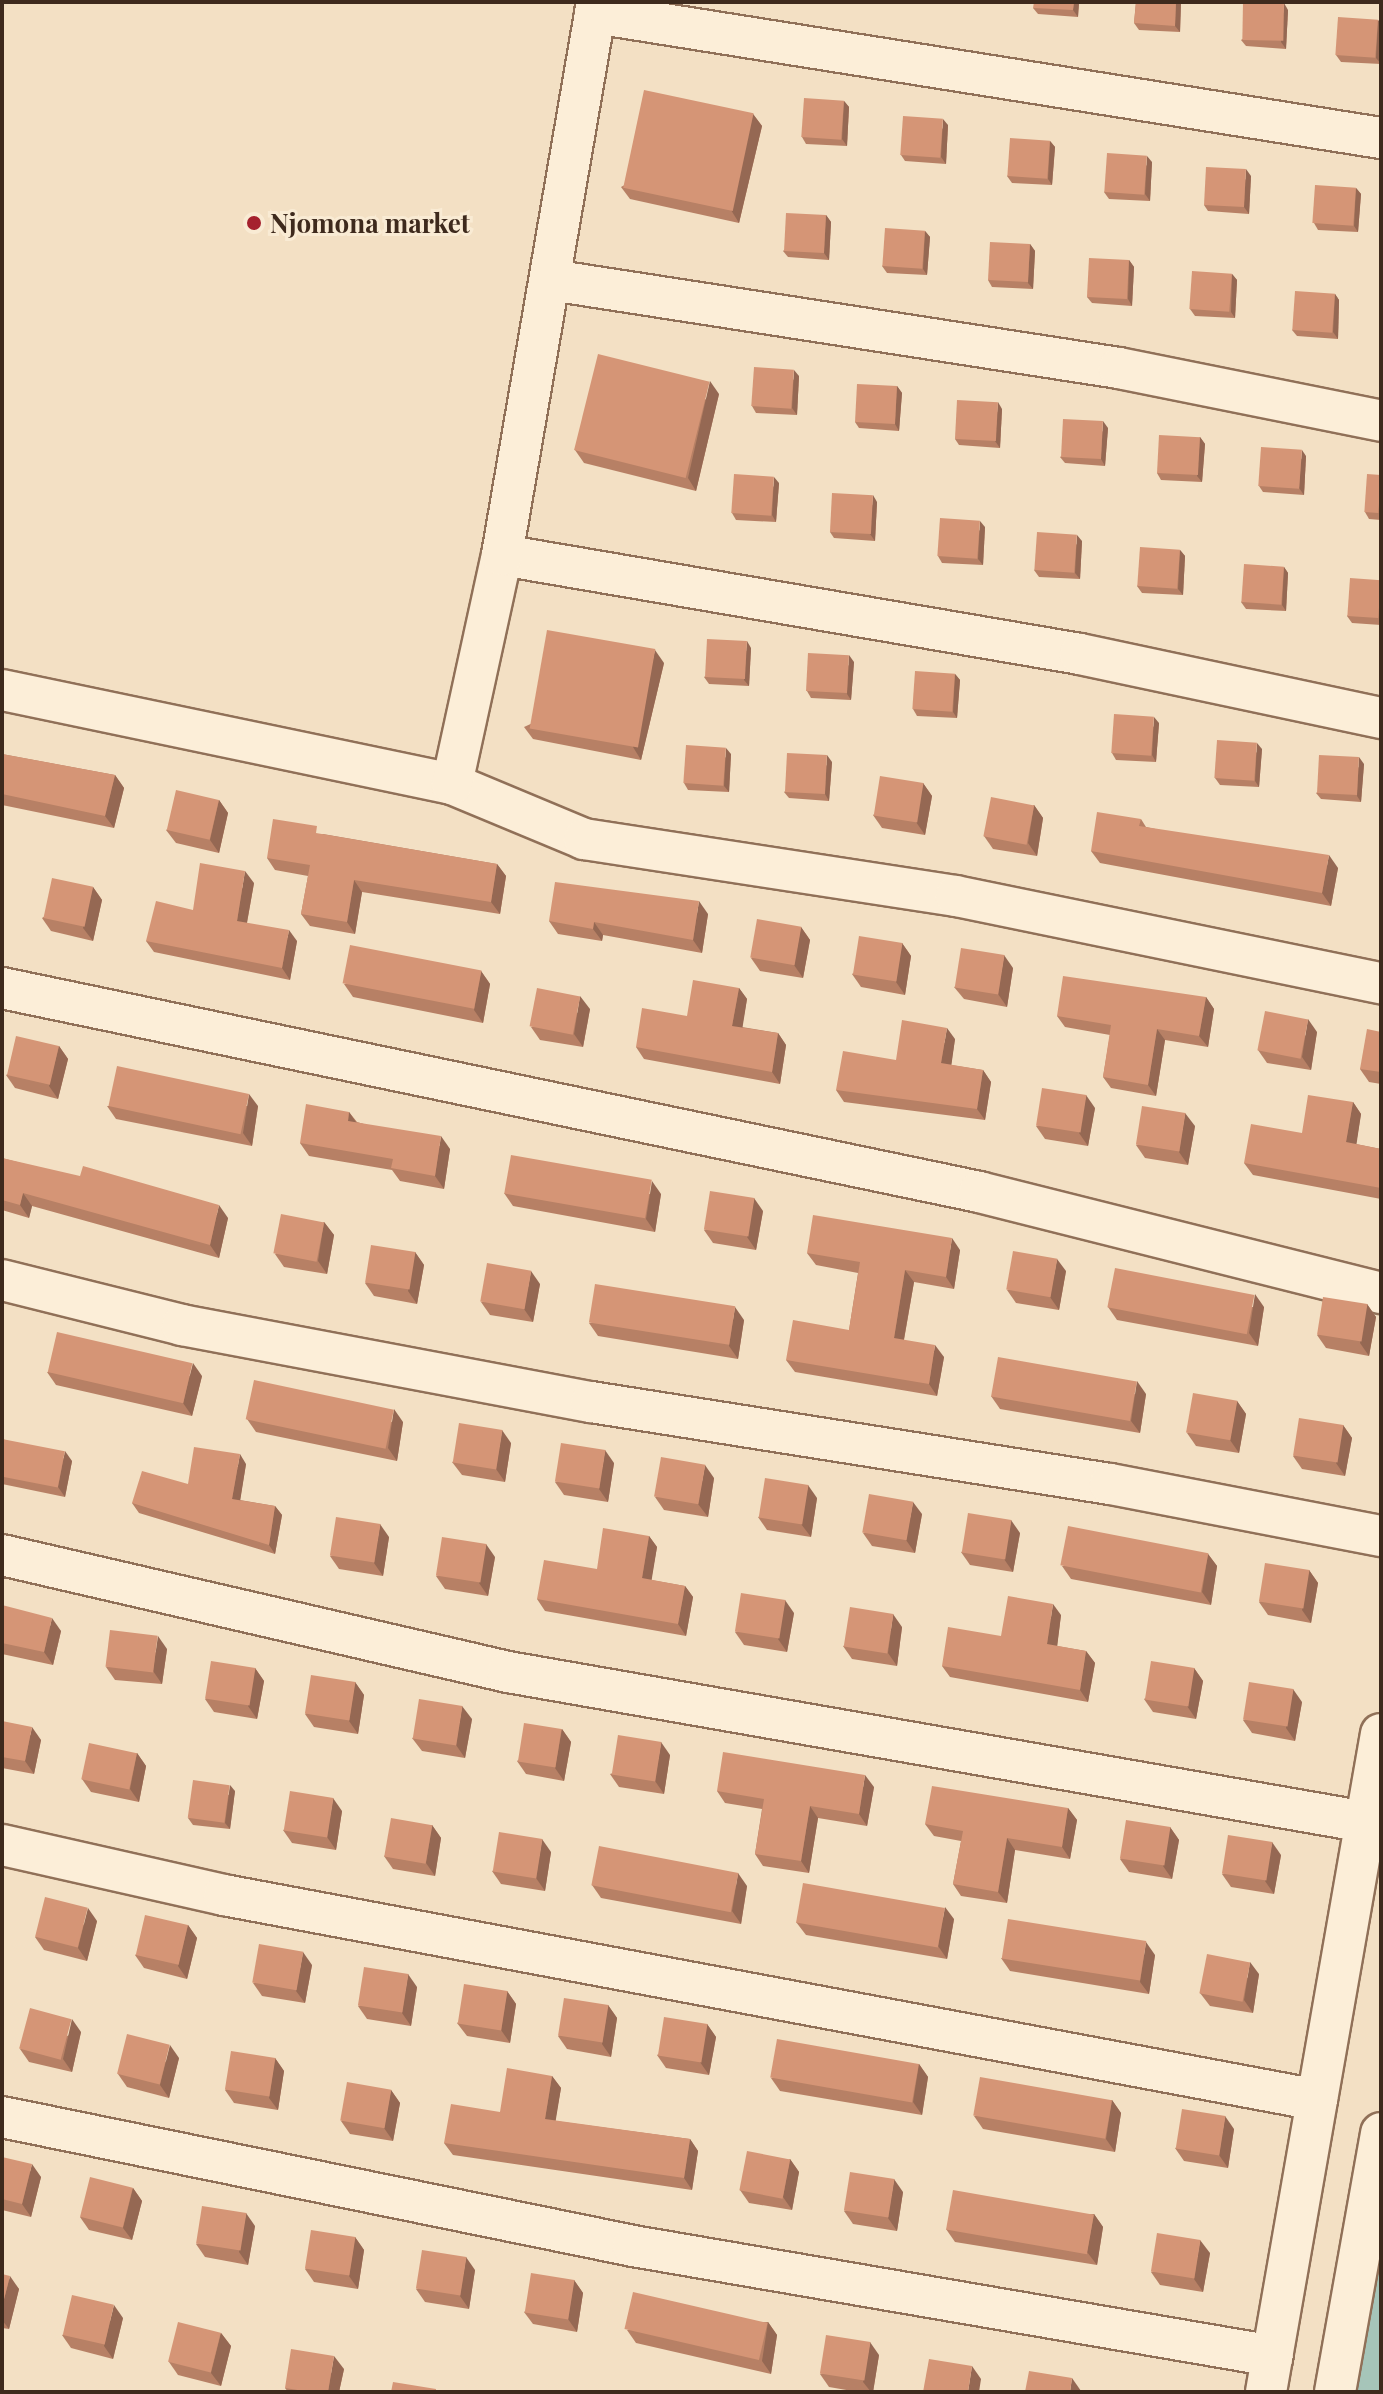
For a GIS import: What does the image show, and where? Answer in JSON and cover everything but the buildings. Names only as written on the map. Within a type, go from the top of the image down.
[{"type":"lane","points":[[452,784],[502,555],[596,8],[1381,138]]},
{"type":"lane","points":[[551,280],[1119,368],[1381,421]]},
{"type":"lane","points":[[502,555],[1080,654],[1381,718]]},
{"type":"lane","points":[[2,690],[452,784],[584,839],[956,896],[1381,983]]},
{"type":"lane","points":[[2,988],[979,1192],[1381,1293]]},
{"type":"lane","points":[[2,1280],[182,1325],[546,1394],[1110,1484],[1381,1536]]},
{"type":"lane","points":[[2,1555],[508,1672],[1366,1822]]},
{"type":"lane","points":[[2,2117],[1270,2374],[1381,1734]]},
{"type":"lane","points":[[2,1845],[224,1895],[1317,2100]]},
{"type":"lane","points":[[1335,2392],[1373,2210],[1381,2133]]},
{"type":"waterway","points":[[1359,2392],[1381,2246]]},
{"type":"place","name":"Njomona market","points":[[254,223]]}]
